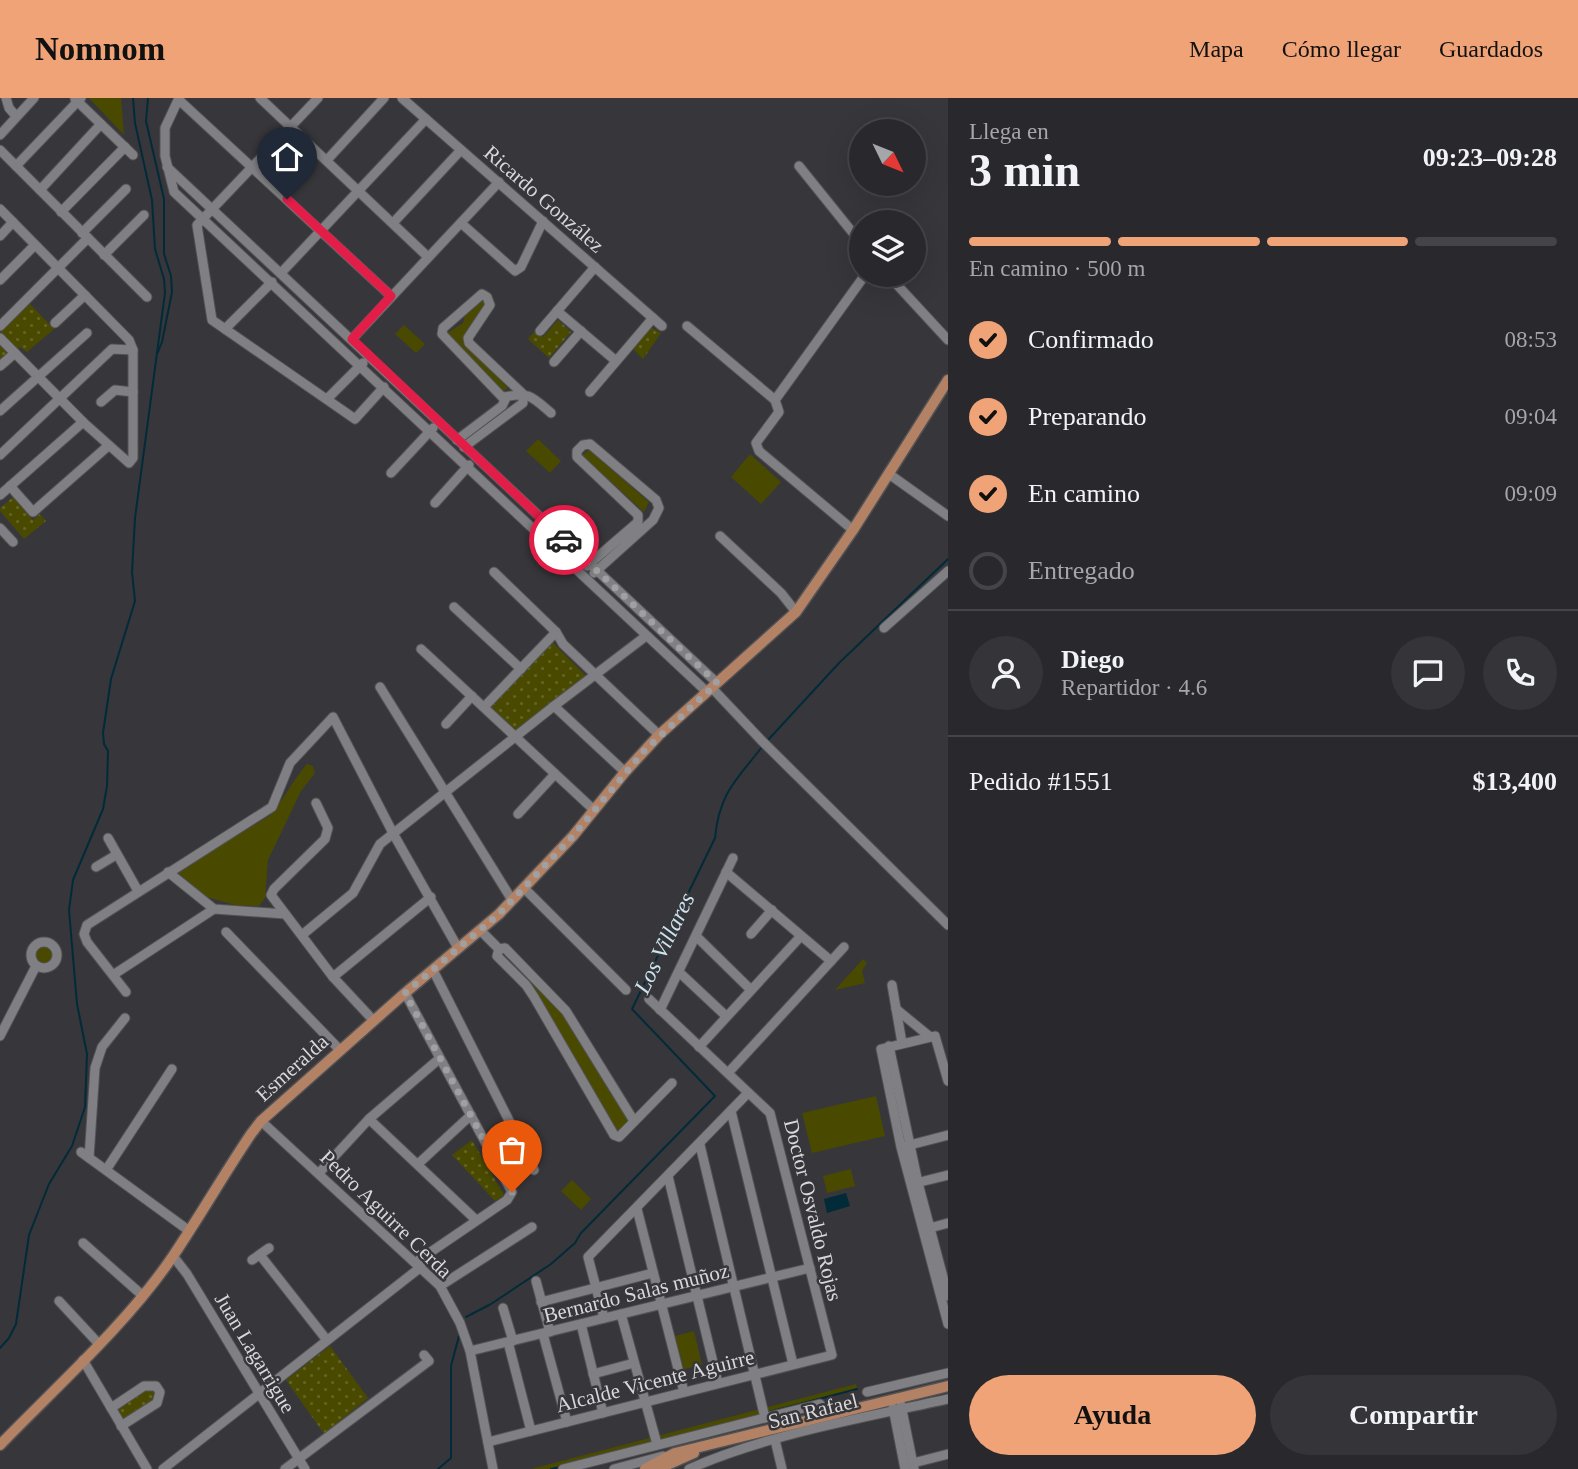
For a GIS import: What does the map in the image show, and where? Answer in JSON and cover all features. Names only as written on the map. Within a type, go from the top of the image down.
[{"type":"main road","points":[[796,611],[853,530],[948,380]]},
{"type":"main road","name":"Esmeralda","points":[[0,1445],[142,1295],[173,1256],[261,1121],[512,900],[659,735],[796,611]]},
{"type":"main road","name":"San Rafael","points":[[720,1441],[948,1386]]},
{"type":"main road","points":[[645,1469],[675,1453],[720,1441]]},
{"type":"main road","points":[[658,1469],[720,1441]]},
{"type":"street","points":[[6,98],[16,117]]},
{"type":"street","points":[[0,135],[34,98]]},
{"type":"street","points":[[260,98],[428,257]]},
{"type":"street","points":[[318,98],[197,225],[212,320],[355,419],[384,387]]},
{"type":"street","points":[[327,160],[384,98]]},
{"type":"street","name":"Ricardo González","points":[[402,98],[662,326]]},
{"type":"street","points":[[16,166],[77,99],[133,155]]},
{"type":"street","points":[[391,296],[179,99],[165,128],[164,156],[167,167],[208,213],[272,282],[646,636],[712,688]]},
{"type":"street","points":[[281,273],[426,119]]},
{"type":"street","points":[[40,190],[100,124]]},
{"type":"street","points":[[61,212],[125,147]]},
{"type":"street","points":[[0,150],[146,297]]},
{"type":"street","points":[[393,223],[461,150]]},
{"type":"street","points":[[799,166],[849,228]]},
{"type":"street","points":[[352,339],[499,183]]},
{"type":"street","points":[[0,326],[58,268],[126,189]]},
{"type":"street","points":[[0,209],[128,340],[134,350],[133,458],[129,463],[83,422],[0,338]]},
{"type":"street","points":[[208,213],[281,273],[593,567],[764,743],[948,925]]},
{"type":"street","points":[[104,255],[144,215]]},
{"type":"street","points":[[461,223],[514,271],[521,267],[543,221]]},
{"type":"street","points":[[0,236],[13,222]]},
{"type":"street","points":[[0,280],[35,244]]},
{"type":"street","points":[[540,331],[595,267]]},
{"type":"street","points":[[225,328],[272,282]]},
{"type":"street","points":[[775,400],[856,287]]},
{"type":"street","points":[[899,287],[948,340]]},
{"type":"street","points":[[482,294],[487,297],[490,305],[468,338],[469,343],[522,394],[523,402],[460,443],[505,402],[504,397],[442,334],[443,328],[482,294]]},
{"type":"street","points":[[55,323],[85,295]]},
{"type":"street","points":[[557,311],[616,361]]},
{"type":"street","points":[[590,392],[653,318]]},
{"type":"street","points":[[687,326],[775,400],[779,412],[756,443],[759,451],[853,530]]},
{"type":"street","points":[[554,362],[581,331]]},
{"type":"street","points":[[0,411],[87,333]]},
{"type":"street","points":[[0,454],[61,400],[112,349],[134,350]]},
{"type":"street","points":[[0,366],[15,353]]},
{"type":"street","points":[[327,400],[370,356]]},
{"type":"street","points":[[102,402],[115,390],[133,392]]},
{"type":"street","points":[[504,397],[530,395],[551,412]]},
{"type":"street","points":[[0,495],[83,422]]},
{"type":"street","points":[[391,473],[439,423]]},
{"type":"street","points":[[584,576],[593,567],[638,522],[638,515],[577,457],[577,451],[583,445],[590,444],[656,500],[659,508],[653,520],[593,567]]},
{"type":"street","points":[[10,486],[33,512],[108,446]]},
{"type":"street","points":[[435,503],[475,457]]},
{"type":"street","points":[[889,474],[948,516]]},
{"type":"street","points":[[638,515],[659,508]]},
{"type":"street","points":[[0,528],[13,542]]},
{"type":"street","points":[[720,536],[781,593],[796,611]]},
{"type":"street","points":[[884,628],[948,571]]},
{"type":"street","points":[[494,572],[556,632],[563,644],[594,675],[659,735]]},
{"type":"street","points":[[454,607],[521,669]]},
{"type":"street","points":[[484,707],[556,632]]},
{"type":"street","points":[[302,935],[353,893],[378,846],[646,636]]},
{"type":"street","points":[[421,649],[594,810]]},
{"type":"street","points":[[380,687],[512,900]]},
{"type":"street","points":[[446,724],[472,696]]},
{"type":"street","points":[[554,706],[625,772]]},
{"type":"street","points":[[126,992],[87,942],[84,934],[87,925],[272,807],[290,763],[333,717],[394,835],[458,948]]},
{"type":"street","points":[[518,814],[555,775]]},
{"type":"street","points":[[316,803],[328,828],[325,839],[271,893],[333,977],[373,1021]]},
{"type":"street","points":[[108,838],[138,891]]},
{"type":"street","points":[[96,867],[117,855]]},
{"type":"street","points":[[660,1010],[733,858]]},
{"type":"street","points":[[168,872],[214,909],[285,914]]},
{"type":"street","points":[[726,872],[831,961]]},
{"type":"street","points":[[524,888],[625,990]]},
{"type":"street","points":[[333,977],[431,897]]},
{"type":"street","points":[[113,975],[214,909]]},
{"type":"street","points":[[751,934],[772,911]]},
{"type":"street","points":[[480,930],[499,949]]},
{"type":"street","points":[[226,932],[340,1050]]},
{"type":"street","points":[[696,936],[750,989]]},
{"type":"street","points":[[699,1046],[801,936]]},
{"type":"street","points":[[728,1073],[844,947]]},
{"type":"street","points":[[499,949],[505,948],[566,1011],[634,1121]]},
{"type":"street","points":[[499,949],[497,956],[526,985],[614,1135],[619,1137],[672,1083]]},
{"type":"street","points":[[0,1036],[36,966]]},
{"type":"street","points":[[433,970],[534,1170]]},
{"type":"street","points":[[678,972],[726,1016]]},
{"type":"street","points":[[526,985],[534,977]]},
{"type":"street","points":[[892,985],[902,1043]]},
{"type":"street","points":[[163,1469],[418,1264],[507,1200],[512,1192],[405,993]]},
{"type":"street","name":"Doctor Osvaldo Rojas","points":[[649,999],[770,1113],[832,1354]]},
{"type":"street","points":[[896,1009],[929,1036]]},
{"type":"street","points":[[125,1018],[102,1047],[98,1057],[85,1155],[188,1230]]},
{"type":"street","points":[[948,1081],[936,1037],[929,1036],[885,1047],[926,1229],[948,1296]]},
{"type":"street","points":[[319,1173],[369,1119],[439,1059]]},
{"type":"street","points":[[106,1170],[172,1069]]},
{"type":"street","points":[[604,1318],[588,1257],[748,1093]]},
{"type":"street","points":[[731,1111],[793,1364]]},
{"type":"street","points":[[418,1164],[471,1115]]},
{"type":"street","points":[[369,1119],[476,1220]]},
{"type":"street","name":"Pedro Aguirre Cerda","points":[[261,1121],[440,1286],[460,1323],[470,1351],[493,1469]]},
{"type":"street","points":[[906,1146],[948,1135]]},
{"type":"street","points":[[699,1145],[765,1418]]},
{"type":"street","points":[[915,1183],[948,1175]]},
{"type":"street","points":[[668,1177],[718,1383]]},
{"type":"street","points":[[637,1209],[684,1392]]},
{"type":"street","points":[[926,1229],[948,1223]]},
{"type":"street","points":[[440,1286],[532,1227]]},
{"type":"street","points":[[83,1243],[142,1295]]},
{"type":"street","points":[[269,1248],[256,1258],[326,1339]]},
{"type":"street","name":"Juan Lagarrigue","points":[[173,1256],[187,1274],[305,1469]]},
{"type":"street","name":"Bernardo Salas muñoz","points":[[470,1351],[810,1268]]},
{"type":"street","points":[[541,1302],[653,1273]]},
{"type":"street","points":[[942,1274],[948,1322]]},
{"type":"street","points":[[536,1281],[567,1422]]},
{"type":"street","points":[[59,1301],[98,1343]]},
{"type":"street","points":[[503,1308],[531,1431]]},
{"type":"street","points":[[621,1314],[657,1444]]},
{"type":"street","points":[[581,1324],[603,1413]]},
{"type":"street","name":"Alcalde Vicente Aguirre","points":[[488,1442],[832,1354]]},
{"type":"street","points":[[285,1469],[429,1361],[424,1355]]},
{"type":"street","points":[[82,1360],[147,1469]]},
{"type":"street","points":[[593,1374],[635,1363]]},
{"type":"street","points":[[867,1392],[948,1373]]},
{"type":"street","points":[[111,1408],[144,1386],[153,1385],[159,1389],[161,1396],[157,1403],[121,1426]]},
{"type":"street","points":[[874,1403],[884,1388]]},
{"type":"street","points":[[895,1398],[907,1467],[948,1454]]},
{"type":"street","name":"San Rafael","points":[[690,1469],[725,1453],[948,1399]]},
{"type":"street","points":[[563,1469],[820,1404]]},
{"type":"street","points":[[775,1440],[782,1469]]},
{"type":"street","points":[[614,1469],[675,1453]]},
{"type":"shaded area","points":[[89,98],[121,98],[124,135]]},
{"type":"shaded area","points":[[482,298],[486,304],[465,343],[508,388],[504,391],[447,333],[463,323],[465,315]]},
{"type":"shaded area","points":[[30,304],[54,329],[27,352],[20,347],[0,365],[0,332]]},
{"type":"shaded area","points":[[558,320],[571,332],[549,358],[528,339],[535,331],[543,337]]},
{"type":"shaded area","points":[[404,325],[425,344],[416,353],[395,334]]},
{"type":"shaded area","points":[[650,327],[661,333],[643,359],[632,348]]},
{"type":"shaded area","points":[[538,439],[561,461],[550,473],[526,451]]},
{"type":"shaded area","points":[[589,450],[649,502],[644,512],[582,455]]},
{"type":"shaded area","points":[[750,454],[781,482],[761,504],[731,477]]},
{"type":"shaded area","points":[[13,497],[33,520],[40,514],[46,521],[24,539],[0,511]]},
{"type":"shaded area","points":[[551,641],[586,676],[513,732],[486,707]]},
{"type":"shaded area","points":[[307,764],[313,766],[315,773],[301,791],[268,860],[265,898],[259,906],[235,905],[207,897],[177,872],[269,816]]},
{"type":"shaded area","points":[[44,944],[52,947],[55,955],[52,963],[44,966],[36,963],[33,955],[36,947]]},
{"type":"shaded area","points":[[863,959],[867,963],[862,971],[865,983],[835,990]]},
{"type":"shaded area","points":[[535,980],[566,1013],[631,1121],[620,1133],[616,1133],[531,985]]},
{"type":"shaded area","points":[[876,1096],[885,1136],[812,1153],[802,1113]]},
{"type":"shaded area","points":[[472,1140],[504,1195],[495,1201],[452,1155]]},
{"type":"shaded area","points":[[851,1169],[855,1186],[827,1193],[823,1176]]},
{"type":"shaded area","points":[[572,1180],[591,1199],[581,1210],[561,1191]]},
{"type":"shaded area","points":[[694,1331],[702,1365],[684,1369],[675,1336]]},
{"type":"shaded area","points":[[330,1346],[368,1398],[324,1434],[286,1380]]},
{"type":"shaded area","points":[[856,1384],[857,1389],[551,1469],[531,1469]]},
{"type":"shaded area","points":[[153,1386],[158,1398],[121,1424],[113,1408],[144,1388]]},
{"type":"water","points":[[846,1193],[850,1206],[827,1213],[824,1199]]},
{"type":"waterway","points":[[0,1348],[16,1324],[29,1235],[49,1184],[72,1146],[85,1107],[87,1054],[77,1004],[69,910],[73,880],[103,809],[107,786],[108,751],[103,733],[111,679],[135,601],[132,572],[135,518],[165,293],[164,279],[155,249],[152,200],[135,123],[133,98]]},
{"type":"waterway","points":[[148,98],[146,121],[164,199],[164,254],[171,276],[172,292],[158,352]]},
{"type":"waterway","name":"Los Villares","points":[[768,740],[839,663],[948,559]]},
{"type":"waterway","name":"Los Villares","points":[[466,1317],[491,1304],[551,1264],[575,1243],[581,1233],[715,1096],[632,1009],[715,838],[720,810],[730,788],[762,747]]},
{"type":"waterway","points":[[438,1469],[451,1458],[451,1366],[459,1336]]},
{"type":"waterway","points":[[769,1412],[857,1389]]},
{"type":"waterway","points":[[551,1469],[560,1467]]},
{"type":"way so far","points":[[512,1192],[405,993],[499,914],[573,836],[659,735],[717,683],[564,540]]},
{"type":"route","points":[[287,199],[391,296],[352,339],[564,540]]}]
